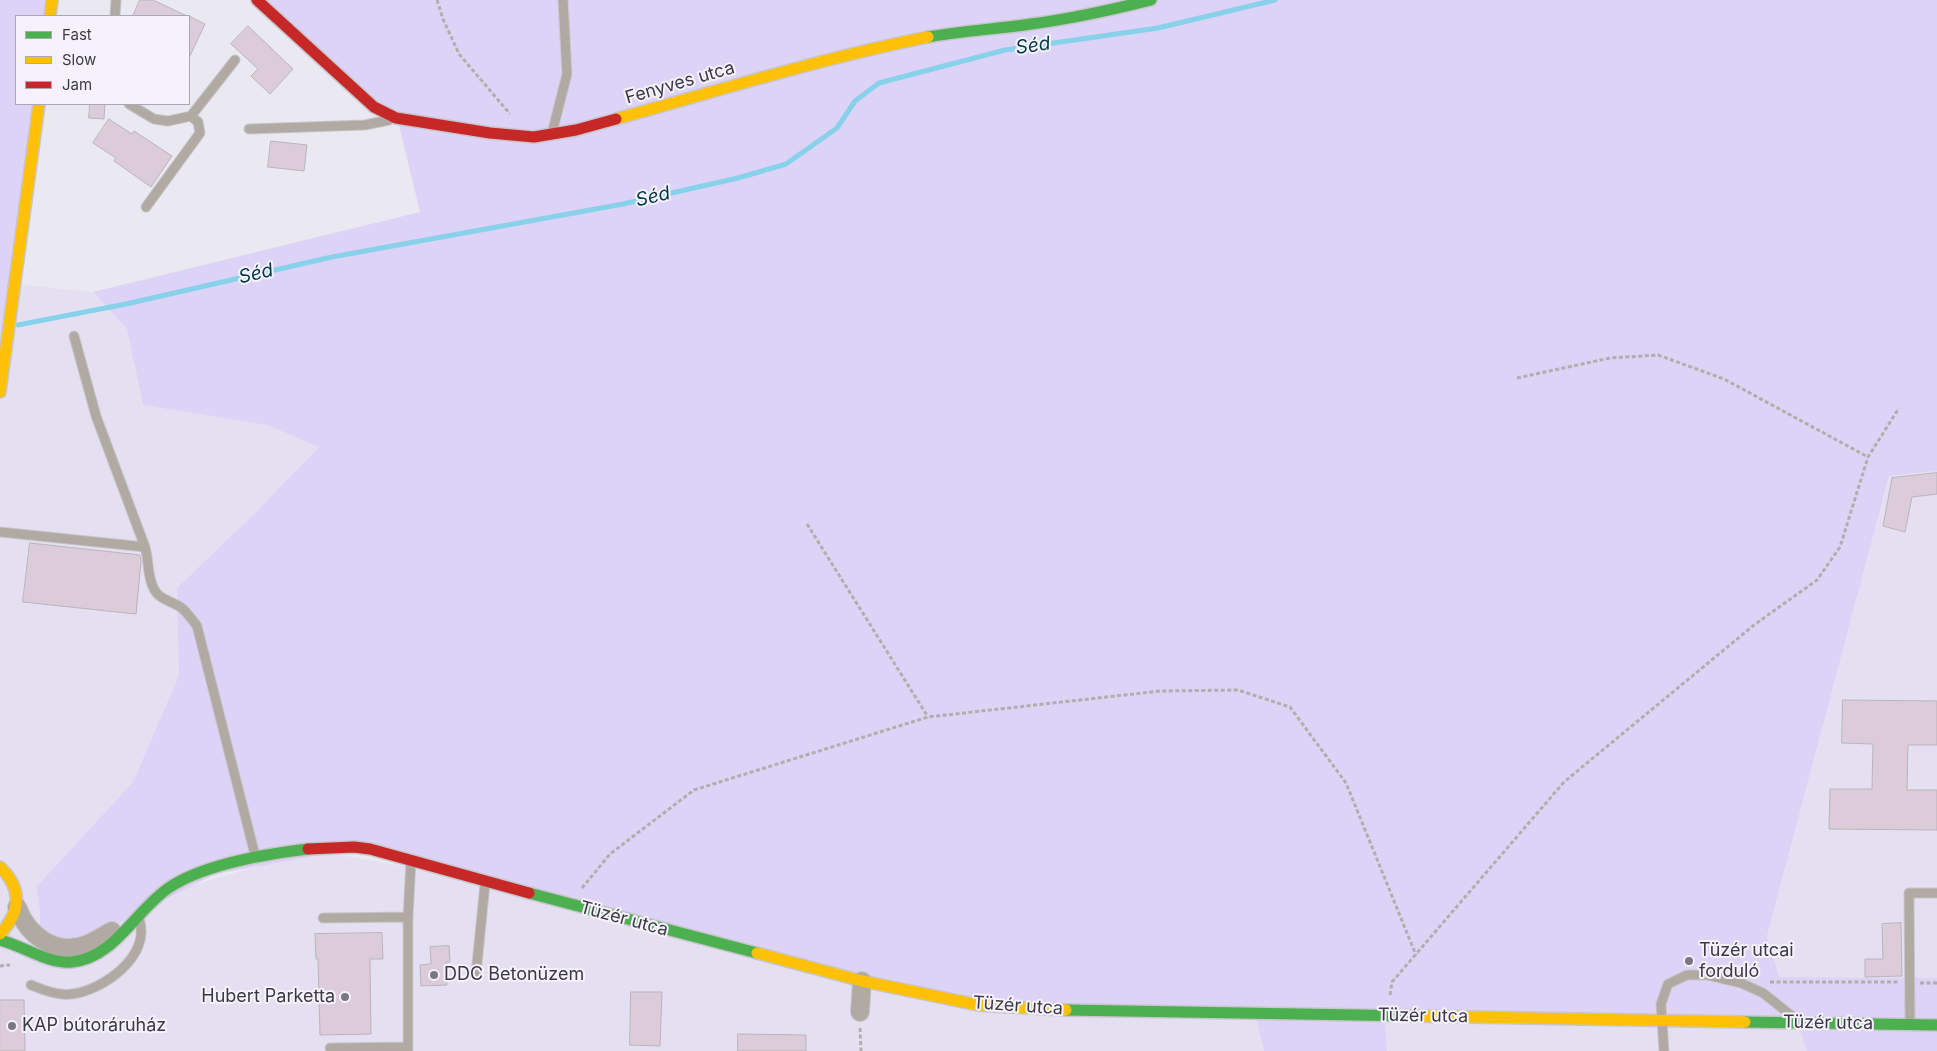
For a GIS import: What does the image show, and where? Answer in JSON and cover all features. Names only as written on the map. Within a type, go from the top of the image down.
[{"type":"street","points":[[50,15],[52,0]]},
{"type":"street","name":"Fenyves utca","points":[[257,0],[374,107],[396,118],[490,133],[534,137],[576,130],[880,47],[951,33],[1032,24],[1111,10],[1150,0]]},
{"type":"street","points":[[0,392],[39,105]]},
{"type":"street","name":"Tüzér utca","points":[[0,940],[10,942],[52,961],[83,961],[103,950],[124,930],[136,915],[169,887],[214,869],[256,858],[286,852],[354,847],[411,859],[569,904],[862,981],[978,1005],[1029,1010],[1937,1025]]},
{"type":"street","points":[[0,934],[8,926],[17,907],[16,890],[1,867]]},
{"type":"street","name":"Tüzér utca","points":[[17,907],[22,919],[37,937],[55,946],[66,948],[88,944],[136,915]]},
{"type":"street","points":[[860,1012],[862,981]]},
{"type":"lane","points":[[115,15],[116,0]]},
{"type":"lane","points":[[552,135],[567,74],[563,0]]},
{"type":"lane","points":[[131,105],[154,119],[168,121],[191,116],[235,60]]},
{"type":"lane","points":[[146,207],[200,133],[198,122],[191,116]]},
{"type":"lane","points":[[248,129],[365,125],[396,118]]},
{"type":"lane","points":[[74,336],[96,416],[145,547],[149,561],[150,580],[154,590],[163,599],[180,606],[197,626],[256,858]]},
{"type":"lane","points":[[0,532],[145,547]]},
{"type":"lane","points":[[330,1048],[408,1049],[408,917],[411,859]]},
{"type":"lane","points":[[476,974],[486,881]]},
{"type":"lane","points":[[1910,1024],[1909,893],[1937,894]]},
{"type":"lane","points":[[31,985],[49,992],[71,994],[92,989],[109,979],[124,968],[134,955],[140,934],[140,924],[136,915]]},
{"type":"lane","points":[[323,918],[408,917]]},
{"type":"lane","points":[[1664,1051],[1661,1004],[1668,984],[1688,975],[1707,975],[1741,983],[1763,994],[1801,1022]]},
{"type":"path","points":[[437,0],[443,19],[459,54],[510,114],[534,137]]},
{"type":"path","points":[[1517,378],[1610,358],[1658,355],[1724,379],[1868,457]]},
{"type":"path","points":[[1386,1015],[1392,982],[1564,782],[1754,625],[1817,580],[1840,547],[1868,457],[1899,408]]},
{"type":"path","points":[[808,524],[928,717]]},
{"type":"path","points":[[569,904],[610,854],[694,790],[928,717],[1160,691],[1238,690],[1290,706],[1346,783],[1416,955]]},
{"type":"path","points":[[1767,982],[1937,983]]},
{"type":"path","points":[[860,1012],[861,1051]]},
{"type":"shaded area","points":[[0,0],[51,0],[49,15],[15,15],[15,105],[38,105],[0,354]]},
{"type":"shaded area","points":[[260,0],[1937,0],[1937,471],[1889,476],[1767,936],[1779,977],[1937,978],[1937,1051],[1807,1051],[1798,1024],[1385,1019],[1387,1051],[1264,1051],[1256,1017],[1027,1014],[354,849],[215,874],[39,964],[40,911],[36,887],[133,782],[179,675],[177,588],[253,515],[319,447],[267,425],[143,405],[127,329],[93,292],[420,212],[397,117]]},
{"type":"shaded area","points":[[14,284],[93,292],[127,329],[143,405],[267,425],[319,447],[253,515],[177,588],[179,675],[133,782],[36,887],[40,911],[39,964],[175,891],[311,850],[1256,1017],[1264,1051],[0,1051],[0,354]]},
{"type":"shaded area","points":[[1937,471],[1937,978],[1779,977],[1767,936],[1889,476]]},
{"type":"shaded area","points":[[1385,1019],[1798,1024],[1807,1051],[1387,1051]]},
{"type":"building","points":[[140,0],[153,0],[185,15],[133,15]]},
{"type":"building","points":[[190,16],[205,24],[190,56]]},
{"type":"building","points":[[248,26],[293,69],[270,94],[251,76],[258,69],[231,44]]},
{"type":"building","points":[[90,105],[105,105],[104,119],[89,118]]},
{"type":"building","points":[[109,119],[132,134],[134,131],[172,156],[151,187],[114,161],[116,158],[93,143]]},
{"type":"building","points":[[271,141],[307,145],[304,171],[268,167]]},
{"type":"building","points":[[1937,473],[1937,494],[1912,497],[1905,532],[1883,526],[1892,478]]},
{"type":"building","points":[[30,543],[140,555],[136,614],[23,602]]},
{"type":"building","points":[[1843,700],[1937,701],[1937,745],[1908,745],[1907,790],[1937,790],[1937,830],[1829,829],[1830,789],[1872,789],[1873,744],[1842,743]]},
{"type":"building","points":[[1901,923],[1902,976],[1865,977],[1865,959],[1883,959],[1882,924]]},
{"type":"building","name":"Hubert Parketta","points":[[382,933],[383,959],[370,959],[371,1034],[320,1035],[318,959],[316,959],[315,934]]},
{"type":"building","name":"DDC Betonüzem","points":[[449,946],[450,962],[446,962],[447,985],[421,986],[420,965],[431,964],[430,947]]},
{"type":"building","points":[[631,992],[662,992],[660,1046],[630,1045]]},
{"type":"building","name":"KAP bútoráruház","points":[[0,1000],[24,1000],[25,1051],[0,1051]]},
{"type":"building","points":[[738,1034],[806,1035],[806,1051],[738,1051]]},
{"type":"waterway","name":"Séd","points":[[18,325],[126,304],[332,257],[623,204],[738,178],[786,164],[837,128],[855,101],[879,83],[1005,50],[1158,28],[1275,0]]},
{"type":"traffic: fast","points":[[928,37],[1061,20],[1151,0]]},
{"type":"traffic: fast","points":[[0,940],[45,958],[63,962],[87,959],[101,952],[158,896],[184,879],[236,861],[308,849]]},
{"type":"traffic: fast","points":[[529,893],[757,953]]},
{"type":"traffic: fast","points":[[1066,1010],[1416,1016]]},
{"type":"traffic: fast","points":[[1745,1022],[1937,1025]]},
{"type":"traffic: slow","points":[[50,15],[52,0]]},
{"type":"traffic: slow","points":[[616,119],[811,65],[928,37]]},
{"type":"traffic: slow","points":[[0,392],[39,105]]},
{"type":"traffic: slow","points":[[0,867],[13,884],[16,892],[15,909],[12,917],[0,934]]},
{"type":"traffic: slow","points":[[757,953],[862,981],[978,1005],[1066,1010]]},
{"type":"traffic: slow","points":[[1416,1016],[1745,1022]]},
{"type":"traffic: jam","points":[[257,0],[374,107],[396,118],[490,133],[534,137],[576,130],[616,119]]},
{"type":"traffic: jam","points":[[308,849],[354,847],[370,849],[529,893]]},
{"type":"place","name":"Tüzér utcai forduló","points":[[1689,961]]},
{"type":"place","name":"DDC Betonüzem","points":[[434,975]]},
{"type":"place","name":"Hubert Parketta","points":[[345,997]]},
{"type":"place","name":"KAP bútoráruház","points":[[12,1026]]}]
